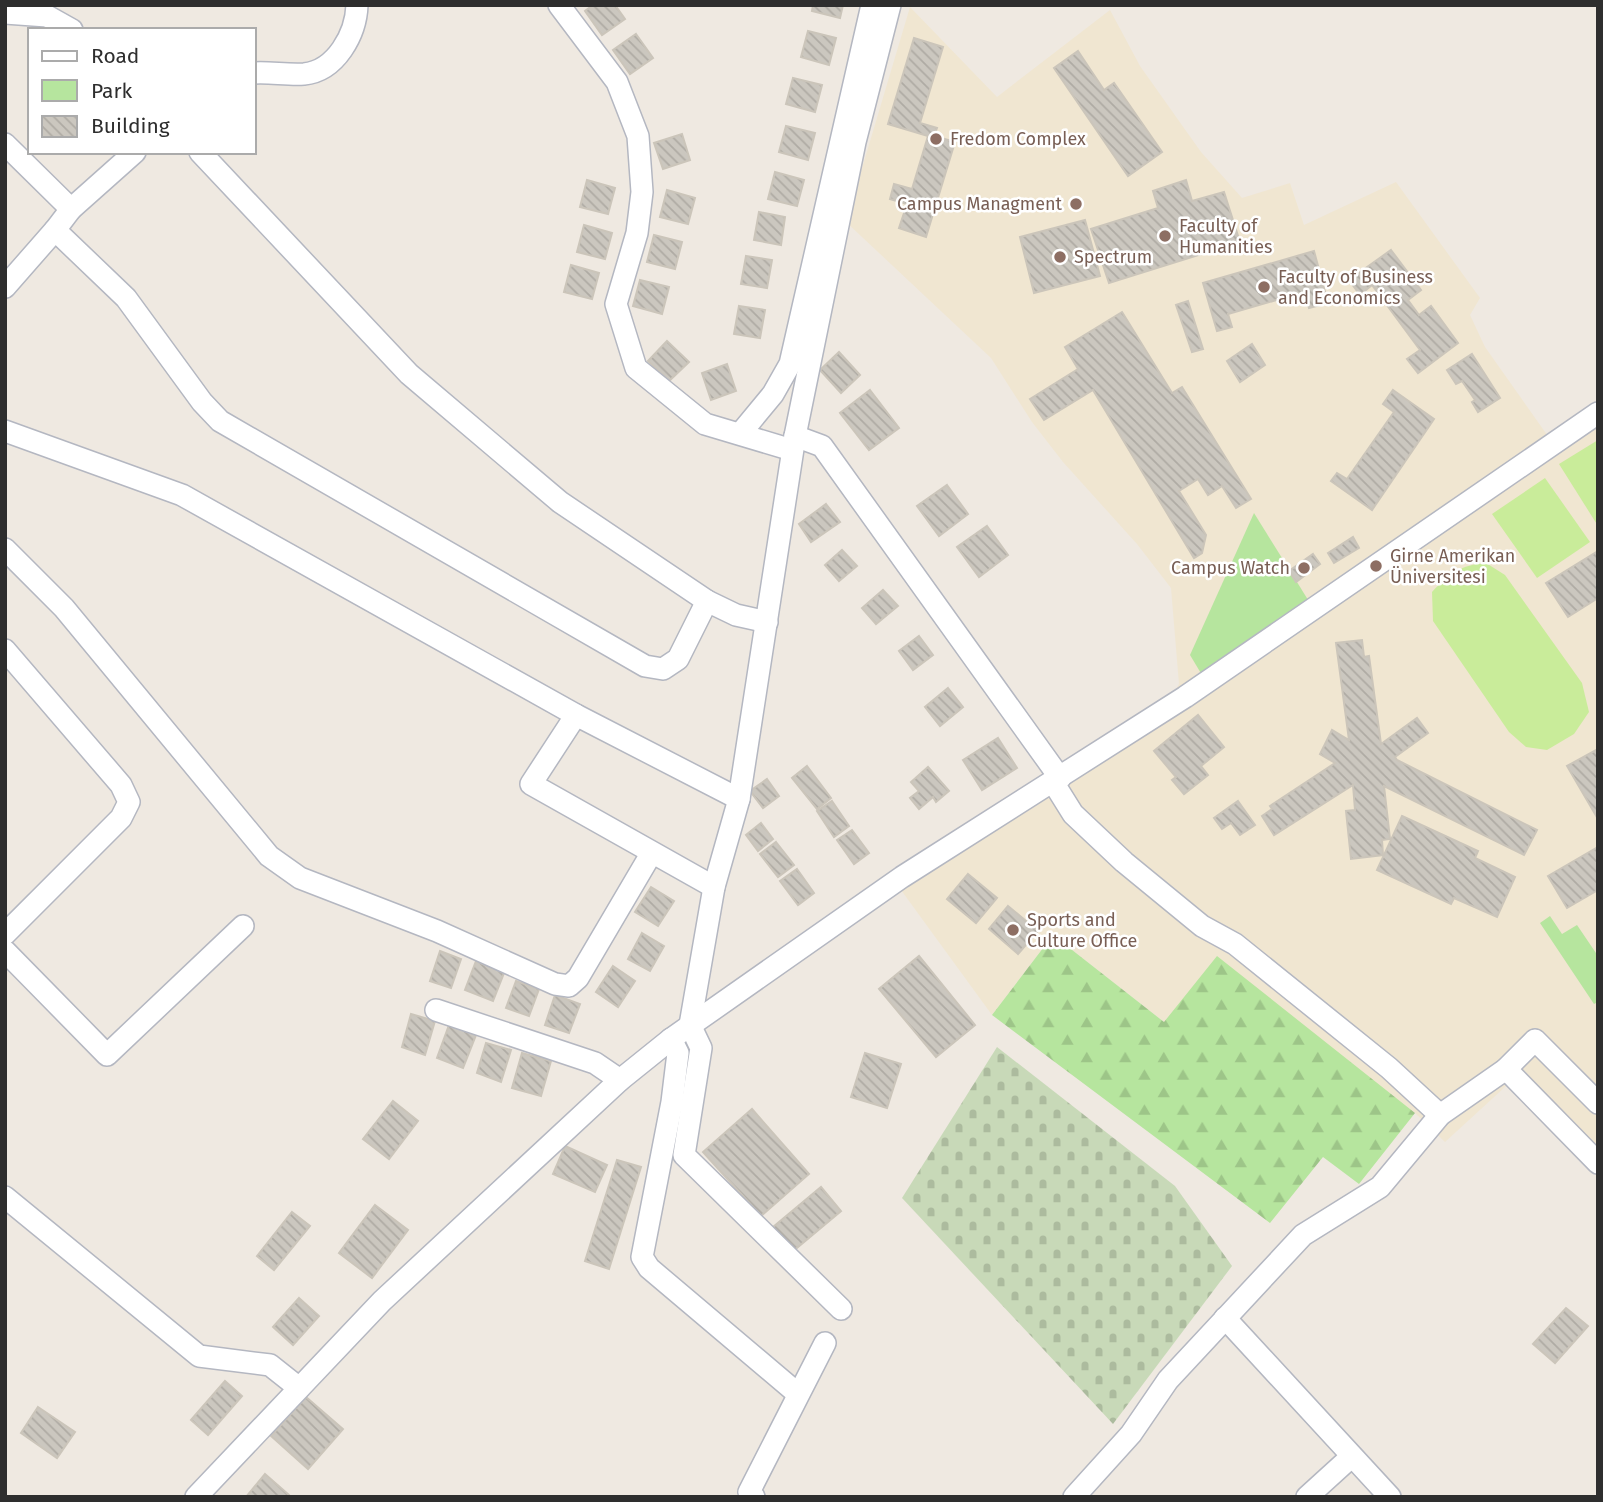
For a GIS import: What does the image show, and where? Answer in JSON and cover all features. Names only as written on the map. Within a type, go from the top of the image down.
[{"type":"street","points":[[256,73],[305,74],[326,65],[341,51],[357,23],[357,5]]},
{"type":"street","points":[[559,5],[617,82],[638,136],[642,192],[638,233],[616,303],[636,368],[705,424],[740,434],[822,446],[1056,780],[1073,814],[1124,862],[1202,926],[1236,944],[1389,1069],[1440,1115]]},
{"type":"street","points":[[740,434],[773,394],[790,364],[872,5]]},
{"type":"street","points":[[841,1309],[684,1156],[701,1048],[690,1025],[714,887],[740,799],[794,443],[855,142],[890,5]]},
{"type":"street","points":[[5,13],[47,16],[68,28]]},
{"type":"street","points":[[5,144],[71,209]]},
{"type":"street","points":[[5,288],[71,209],[133,154]]},
{"type":"street","points":[[202,154],[409,374],[560,502],[707,601],[736,615],[768,622]]},
{"type":"street","points":[[55,230],[126,298],[202,402],[220,421],[645,666],[663,669],[678,659],[707,601]]},
{"type":"street","points":[[195,1497],[382,1301],[620,1080],[690,1025],[902,877],[1056,780],[1349,586],[1598,413]]},
{"type":"street","points":[[5,431],[182,495],[576,715],[740,799]]},
{"type":"street","points":[[5,549],[64,608],[269,856],[300,878],[437,931],[555,984],[569,986],[578,978],[651,854]]},
{"type":"street","points":[[5,650],[121,785],[129,802],[121,818],[5,934]]},
{"type":"street","points":[[576,715],[531,784],[651,854],[714,887]]},
{"type":"street","points":[[5,951],[107,1055],[243,926]]},
{"type":"street","points":[[436,1010],[595,1063],[620,1080]]},
{"type":"street","points":[[671,1040],[678,1053],[672,1102],[642,1257],[649,1268],[798,1394]]},
{"type":"street","points":[[1074,1497],[1131,1434],[1168,1380],[1303,1235],[1380,1187],[1440,1115],[1506,1069],[1535,1040],[1598,1103]]},
{"type":"street","points":[[1506,1069],[1598,1163]]},
{"type":"street","points":[[5,1196],[199,1356],[270,1365],[299,1388]]},
{"type":"street","points":[[1225,1318],[1390,1497]]},
{"type":"street","points":[[754,1497],[749,1492],[825,1343]]},
{"type":"street","points":[[1307,1497],[1351,1457]]},
{"type":"shaded area","name":"Girne Amerikan Üniversitesi","points":[[910,7],[997,97],[1110,10],[1140,66],[1201,152],[1242,198],[1290,183],[1304,225],[1396,182],[1480,298],[1470,315],[1485,347],[1550,439],[1598,404],[1598,1155],[1517,1076],[1445,1142],[1415,1113],[1164,1022],[1053,935],[992,1015],[893,879],[1172,697],[1179,684],[1171,588],[1137,544],[1063,462],[1032,422],[991,358],[846,222]]},
{"type":"green space","points":[[1598,440],[1598,526],[1559,464]]},
{"type":"green space","points":[[1545,478],[1590,542],[1537,578],[1492,514]]},
{"type":"green space","points":[[1254,513],[1310,603],[1202,675],[1190,655]]},
{"type":"green space","points":[[1486,563],[1505,575],[1582,683],[1589,712],[1574,734],[1547,750],[1526,747],[1509,732],[1433,621],[1432,592],[1456,571]]},
{"type":"green space","points":[[1550,916],[1562,934],[1577,925],[1598,956],[1598,1002],[1594,1004],[1540,923]]},
{"type":"green space","points":[[1053,935],[1164,1022],[1217,956],[1415,1113],[1359,1184],[1323,1157],[1270,1223],[992,1015]]},
{"type":"green space","points":[[997,1047],[1175,1186],[1232,1266],[1113,1424],[902,1198]]},
{"type":"building","points":[[593,5],[615,5],[625,19],[602,35],[585,11]]},
{"type":"building","points":[[813,5],[843,5],[840,18],[812,11]]},
{"type":"building","points":[[808,31],[836,38],[829,65],[801,57]]},
{"type":"building","points":[[636,34],[653,58],[630,74],[613,50]]},
{"type":"building","name":"Fredom Complex","points":[[914,38],[943,47],[920,123],[937,128],[934,136],[955,142],[926,237],[899,228],[907,204],[890,199],[894,184],[912,189],[928,136],[888,124]]},
{"type":"building","points":[[1078,51],[1104,90],[1114,83],[1162,152],[1128,176],[1054,68]]},
{"type":"building","points":[[793,78],[822,85],[815,112],[786,104]]},
{"type":"building","points":[[786,126],[815,133],[808,160],[779,152]]},
{"type":"building","points":[[682,134],[690,160],[663,169],[654,143]]},
{"type":"building","points":[[775,172],[804,180],[797,206],[768,199]]},
{"type":"building","points":[[587,180],[615,188],[608,214],[580,207]]},
{"type":"building","name":"Faculty of Humanities","points":[[1186,180],[1192,201],[1224,192],[1240,242],[1109,283],[1091,229],[1158,208],[1153,191]]},
{"type":"building","points":[[667,190],[695,198],[688,224],[660,217]]},
{"type":"building","points":[[759,212],[785,217],[781,245],[754,240]]},
{"type":"building","name":"Spectrum","points":[[1085,220],[1100,276],[1034,293],[1020,237]]},
{"type":"building","points":[[584,225],[612,233],[605,259],[577,252]]},
{"type":"building","points":[[654,235],[682,242],[675,269],[647,262]]},
{"type":"building","points":[[1391,250],[1421,290],[1408,300],[1419,315],[1431,306],[1458,343],[1418,373],[1407,359],[1420,350],[1372,285],[1360,295],[1349,280]]},
{"type":"building","name":"Faculty of Business and Economics","points":[[1314,251],[1328,303],[1309,308],[1304,292],[1228,314],[1232,327],[1217,331],[1203,283]]},
{"type":"building","points":[[746,256],[772,260],[767,288],[741,284]]},
{"type":"building","points":[[571,265],[599,273],[592,299],[564,292]]},
{"type":"building","points":[[640,280],[669,287],[662,314],[633,306]]},
{"type":"building","points":[[1188,301],[1203,349],[1192,352],[1176,305]]},
{"type":"building","points":[[739,306],[765,310],[760,338],[734,334]]},
{"type":"building","points":[[1122,312],[1172,393],[1182,387],[1251,499],[1236,508],[1222,486],[1208,495],[1198,479],[1179,491],[1206,535],[1202,553],[1194,558],[1093,390],[1044,420],[1030,399],[1078,369],[1065,347]]},
{"type":"building","points":[[667,341],[689,362],[669,381],[648,361]]},
{"type":"building","points":[[1252,344],[1265,365],[1240,382],[1227,361]]},
{"type":"building","points":[[839,352],[860,375],[841,393],[820,370]]},
{"type":"building","points":[[1472,354],[1500,398],[1478,412],[1472,402],[1475,400],[1462,381],[1456,384],[1447,370]]},
{"type":"building","points":[[727,364],[736,391],[711,400],[702,373]]},
{"type":"building","points":[[870,390],[899,428],[869,450],[840,413]]},
{"type":"building","points":[[1393,390],[1434,419],[1372,510],[1331,481],[1337,473],[1347,479],[1394,412],[1383,404]]},
{"type":"building","points":[[947,485],[968,514],[939,536],[917,506]]},
{"type":"building","points":[[826,504],[840,522],[811,542],[799,524]]},
{"type":"building","points":[[987,526],[1008,555],[979,577],[957,547]]},
{"type":"building","points":[[1353,537],[1359,548],[1334,563],[1328,553]]},
{"type":"building","points":[[842,550],[857,566],[839,581],[825,565]]},
{"type":"building","points":[[1598,551],[1598,598],[1568,617],[1546,583]]},
{"type":"building","name":"Campus Watch","points":[[1313,554],[1320,564],[1296,582],[1289,571]]},
{"type":"building","points":[[883,590],[898,606],[876,624],[862,608]]},
{"type":"building","points":[[919,636],[933,655],[913,670],[899,651]]},
{"type":"building","points":[[1362,640],[1364,657],[1369,656],[1381,744],[1417,718],[1428,733],[1395,757],[1397,760],[1537,830],[1524,855],[1384,786],[1390,839],[1382,840],[1383,855],[1351,859],[1346,811],[1355,810],[1353,785],[1274,835],[1262,816],[1272,809],[1270,806],[1335,763],[1320,754],[1332,730],[1349,740],[1336,643]]},
{"type":"building","points":[[948,688],[963,707],[940,726],[925,707]]},
{"type":"building","points":[[1198,715],[1224,747],[1201,766],[1208,775],[1184,794],[1172,780],[1176,777],[1154,751]]},
{"type":"building","points":[[998,738],[1017,768],[982,790],[963,760]]},
{"type":"building","points":[[1598,749],[1598,819],[1567,766]]},
{"type":"building","points":[[807,766],[831,798],[817,809],[792,778]]},
{"type":"building","points":[[928,767],[949,791],[936,802],[933,797],[919,809],[910,798],[919,791],[911,782]]},
{"type":"building","points":[[767,779],[779,796],[763,808],[750,791]]},
{"type":"building","points":[[832,801],[849,826],[834,837],[817,811]]},
{"type":"building","points":[[1238,801],[1255,825],[1240,835],[1231,823],[1222,829],[1214,818]]},
{"type":"building","points":[[1402,816],[1478,851],[1475,858],[1515,877],[1497,917],[1454,898],[1451,904],[1377,870]]},
{"type":"building","points":[[761,823],[773,839],[758,851],[746,835]]},
{"type":"building","points":[[852,830],[869,853],[854,864],[837,840]]},
{"type":"building","points":[[776,842],[794,865],[778,877],[760,854]]},
{"type":"building","points":[[1598,847],[1598,890],[1567,908],[1548,876]]},
{"type":"building","points":[[797,869],[814,893],[798,905],[780,881]]},
{"type":"building","points":[[968,874],[997,898],[976,923],[947,899]]},
{"type":"building","points":[[651,887],[674,901],[658,926],[635,912]]},
{"type":"building","name":"Sports and Culture Office","points":[[1008,906],[1038,931],[1018,954],[989,929]]},
{"type":"building","points":[[642,933],[664,946],[650,971],[628,959]]},
{"type":"building","points":[[440,951],[461,959],[451,988],[430,981]]},
{"type":"building","points":[[919,956],[975,1025],[936,1057],[879,989]]},
{"type":"building","points":[[476,961],[504,973],[493,1001],[465,990]]},
{"type":"building","points":[[613,966],[635,981],[618,1007],[596,992]]},
{"type":"building","points":[[516,981],[539,989],[529,1016],[506,1008]]},
{"type":"building","points":[[555,995],[580,1004],[569,1033],[545,1025]]},
{"type":"building","points":[[411,1014],[435,1021],[425,1055],[402,1047]]},
{"type":"building","points":[[449,1025],[476,1035],[463,1068],[437,1058]]},
{"type":"building","points":[[486,1043],[511,1050],[501,1082],[477,1073]]},
{"type":"building","points":[[522,1053],[551,1061],[541,1096],[512,1088]]},
{"type":"building","points":[[865,1053],[901,1064],[887,1108],[851,1097]]},
{"type":"building","points":[[393,1101],[418,1121],[389,1159],[363,1139]]},
{"type":"building","points":[[752,1109],[809,1174],[761,1216],[703,1152]]},
{"type":"building","points":[[565,1146],[607,1165],[595,1192],[553,1174]]},
{"type":"building","points":[[617,1160],[641,1167],[609,1269],[585,1261]]},
{"type":"building","points":[[821,1187],[841,1211],[792,1252],[772,1228]]},
{"type":"building","points":[[375,1205],[408,1230],[372,1278],[339,1253]]},
{"type":"building","points":[[292,1212],[310,1226],[274,1270],[257,1256]]},
{"type":"building","points":[[299,1298],[319,1316],[293,1345],[273,1327]]},
{"type":"building","points":[[1566,1308],[1588,1326],[1555,1363],[1533,1344]]},
{"type":"building","points":[[225,1381],[242,1396],[208,1435],[191,1420]]},
{"type":"building","points":[[306,1397],[343,1429],[308,1469],[271,1436]]},
{"type":"building","points":[[38,1407],[75,1432],[57,1458],[21,1433]]},
{"type":"building","points":[[265,1474],[289,1495],[288,1497],[246,1497]]},
{"type":"place","name":"Fredom Complex","points":[[936,139]]},
{"type":"place","name":"Campus Managment","points":[[1076,204]]},
{"type":"place","name":"Faculty of Humanities","points":[[1165,236]]},
{"type":"place","name":"Spectrum","points":[[1060,257]]},
{"type":"place","name":"Faculty of Business and Economics","points":[[1264,287]]},
{"type":"place","name":"Girne Amerikan Üniversitesi","points":[[1376,566]]},
{"type":"place","name":"Campus Watch","points":[[1304,568]]},
{"type":"place","name":"Sports and Culture Office","points":[[1013,930]]}]
